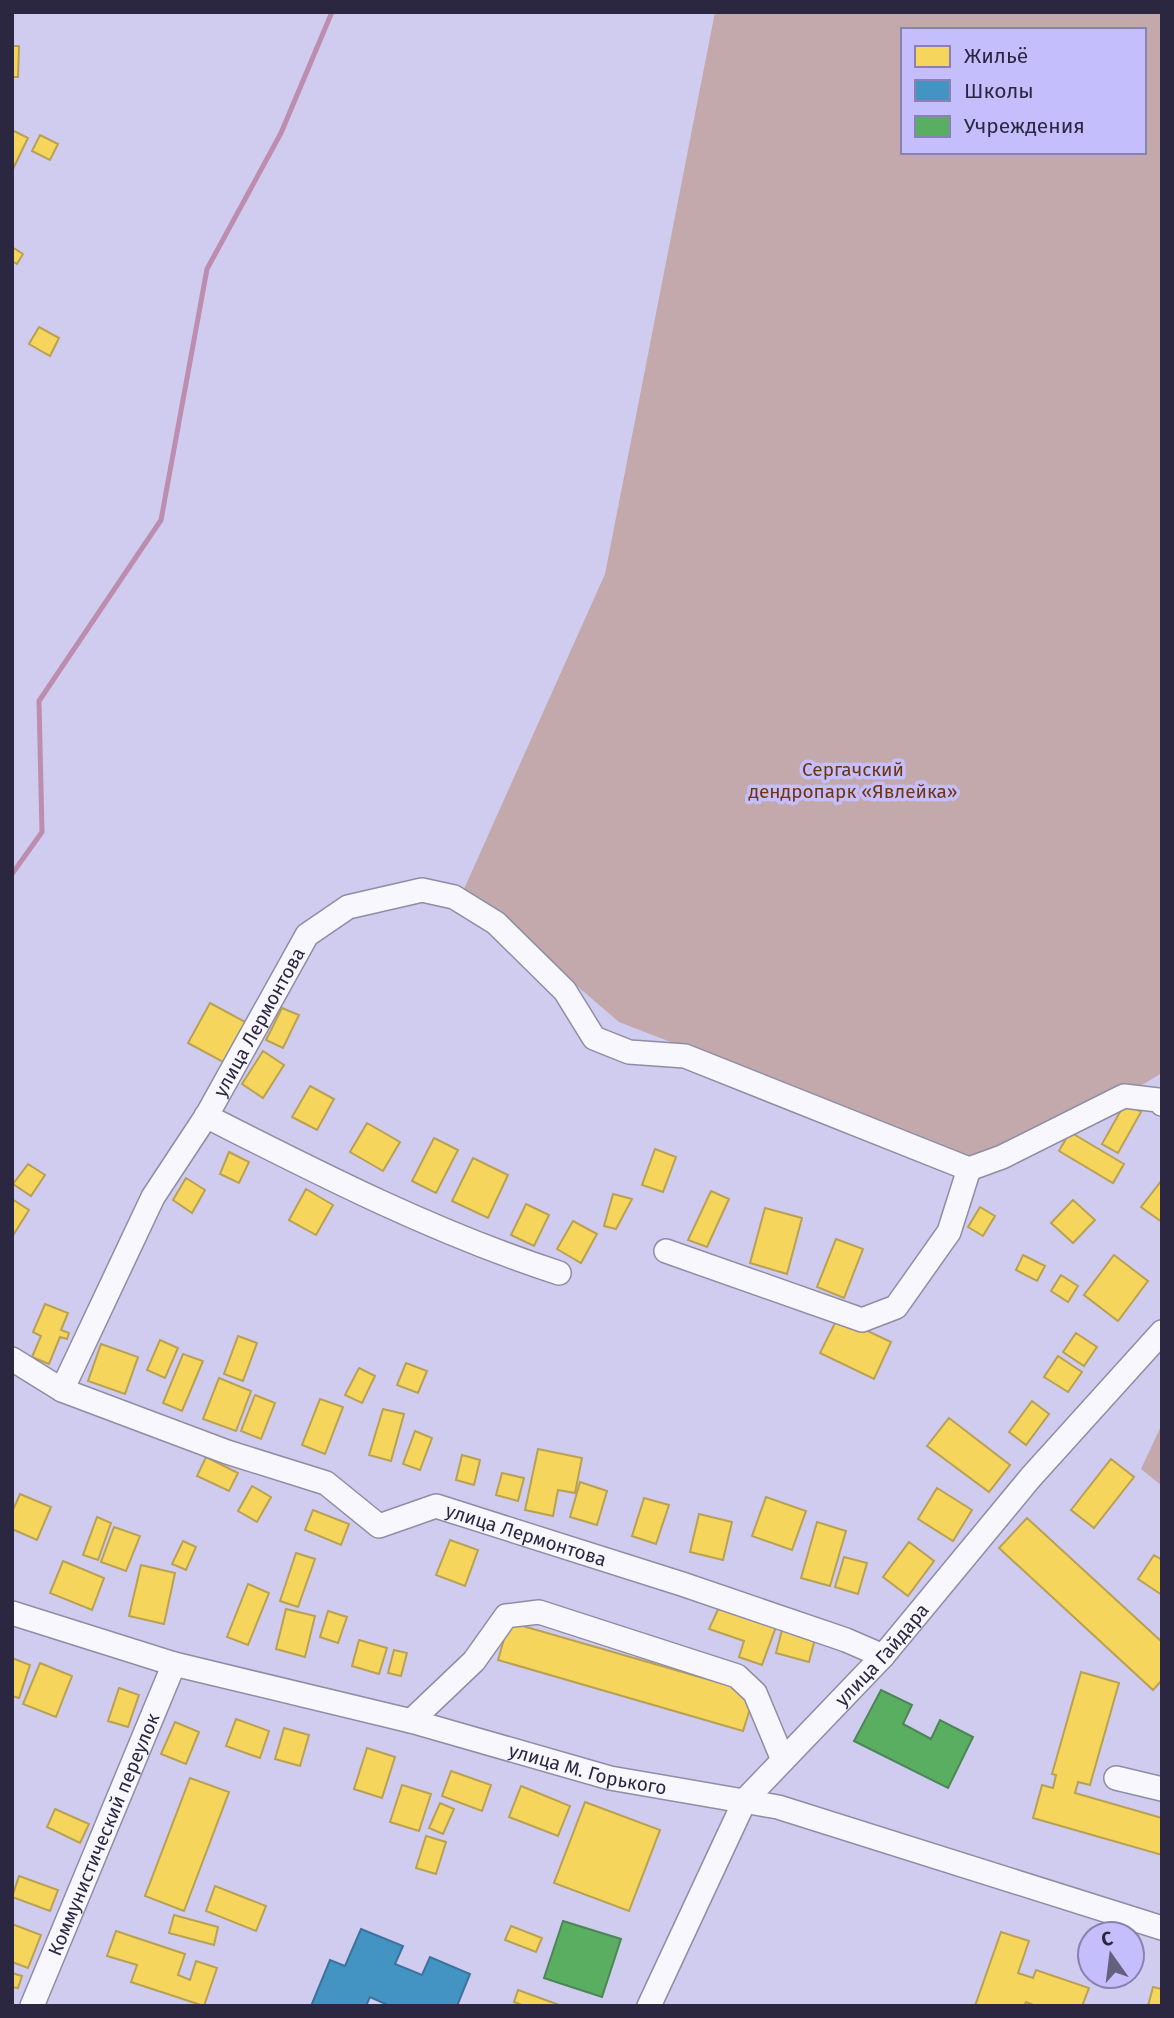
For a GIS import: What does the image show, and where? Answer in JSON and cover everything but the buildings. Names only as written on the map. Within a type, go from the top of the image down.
[{"type":"street","name":"улица Лермонтова","points":[[62,1390],[153,1196],[206,1116],[307,935],[348,907],[422,890],[454,897],[496,923],[565,991],[594,1038],[629,1052],[685,1056],[969,1169]]},
{"type":"street","points":[[666,1251],[862,1320],[896,1307],[942,1243],[949,1232],[969,1169],[1002,1157],[1124,1096],[1158,1100],[1162,1104]]},
{"type":"street","name":"улица Лермонтова","points":[[206,1116],[363,1196],[492,1251],[559,1273]]},
{"type":"street","name":"улица Гайдара","points":[[649,2006],[745,1800],[883,1656],[1031,1477],[1162,1332]]},
{"type":"street","name":"улица Лермонтова","points":[[12,1359],[62,1390],[227,1452],[327,1483],[379,1526],[436,1506],[695,1588],[846,1640],[883,1656]]},
{"type":"street","points":[[411,1721],[474,1661],[506,1616],[539,1612],[737,1676],[755,1693],[783,1760]]},
{"type":"street","name":"улица М. Горького","points":[[12,1613],[174,1664],[411,1721],[610,1778],[778,1807],[1162,1928]]},
{"type":"street","name":"Коммунистический переулок","points":[[32,2006],[174,1664]]},
{"type":"street","points":[[1115,1778],[1162,1789]]},
{"type":"green space","name":"Сергачский дендропарк «Явлейка»","points":[[715,12],[1162,12],[1162,1073],[1000,1170],[619,1022],[464,889],[605,574]]},
{"type":"green space","points":[[1162,1424],[1162,1486],[1141,1469]]},
{"type":"waterway","points":[[12,874],[42,832],[39,701],[161,520],[207,269],[281,133],[332,12]]}]
